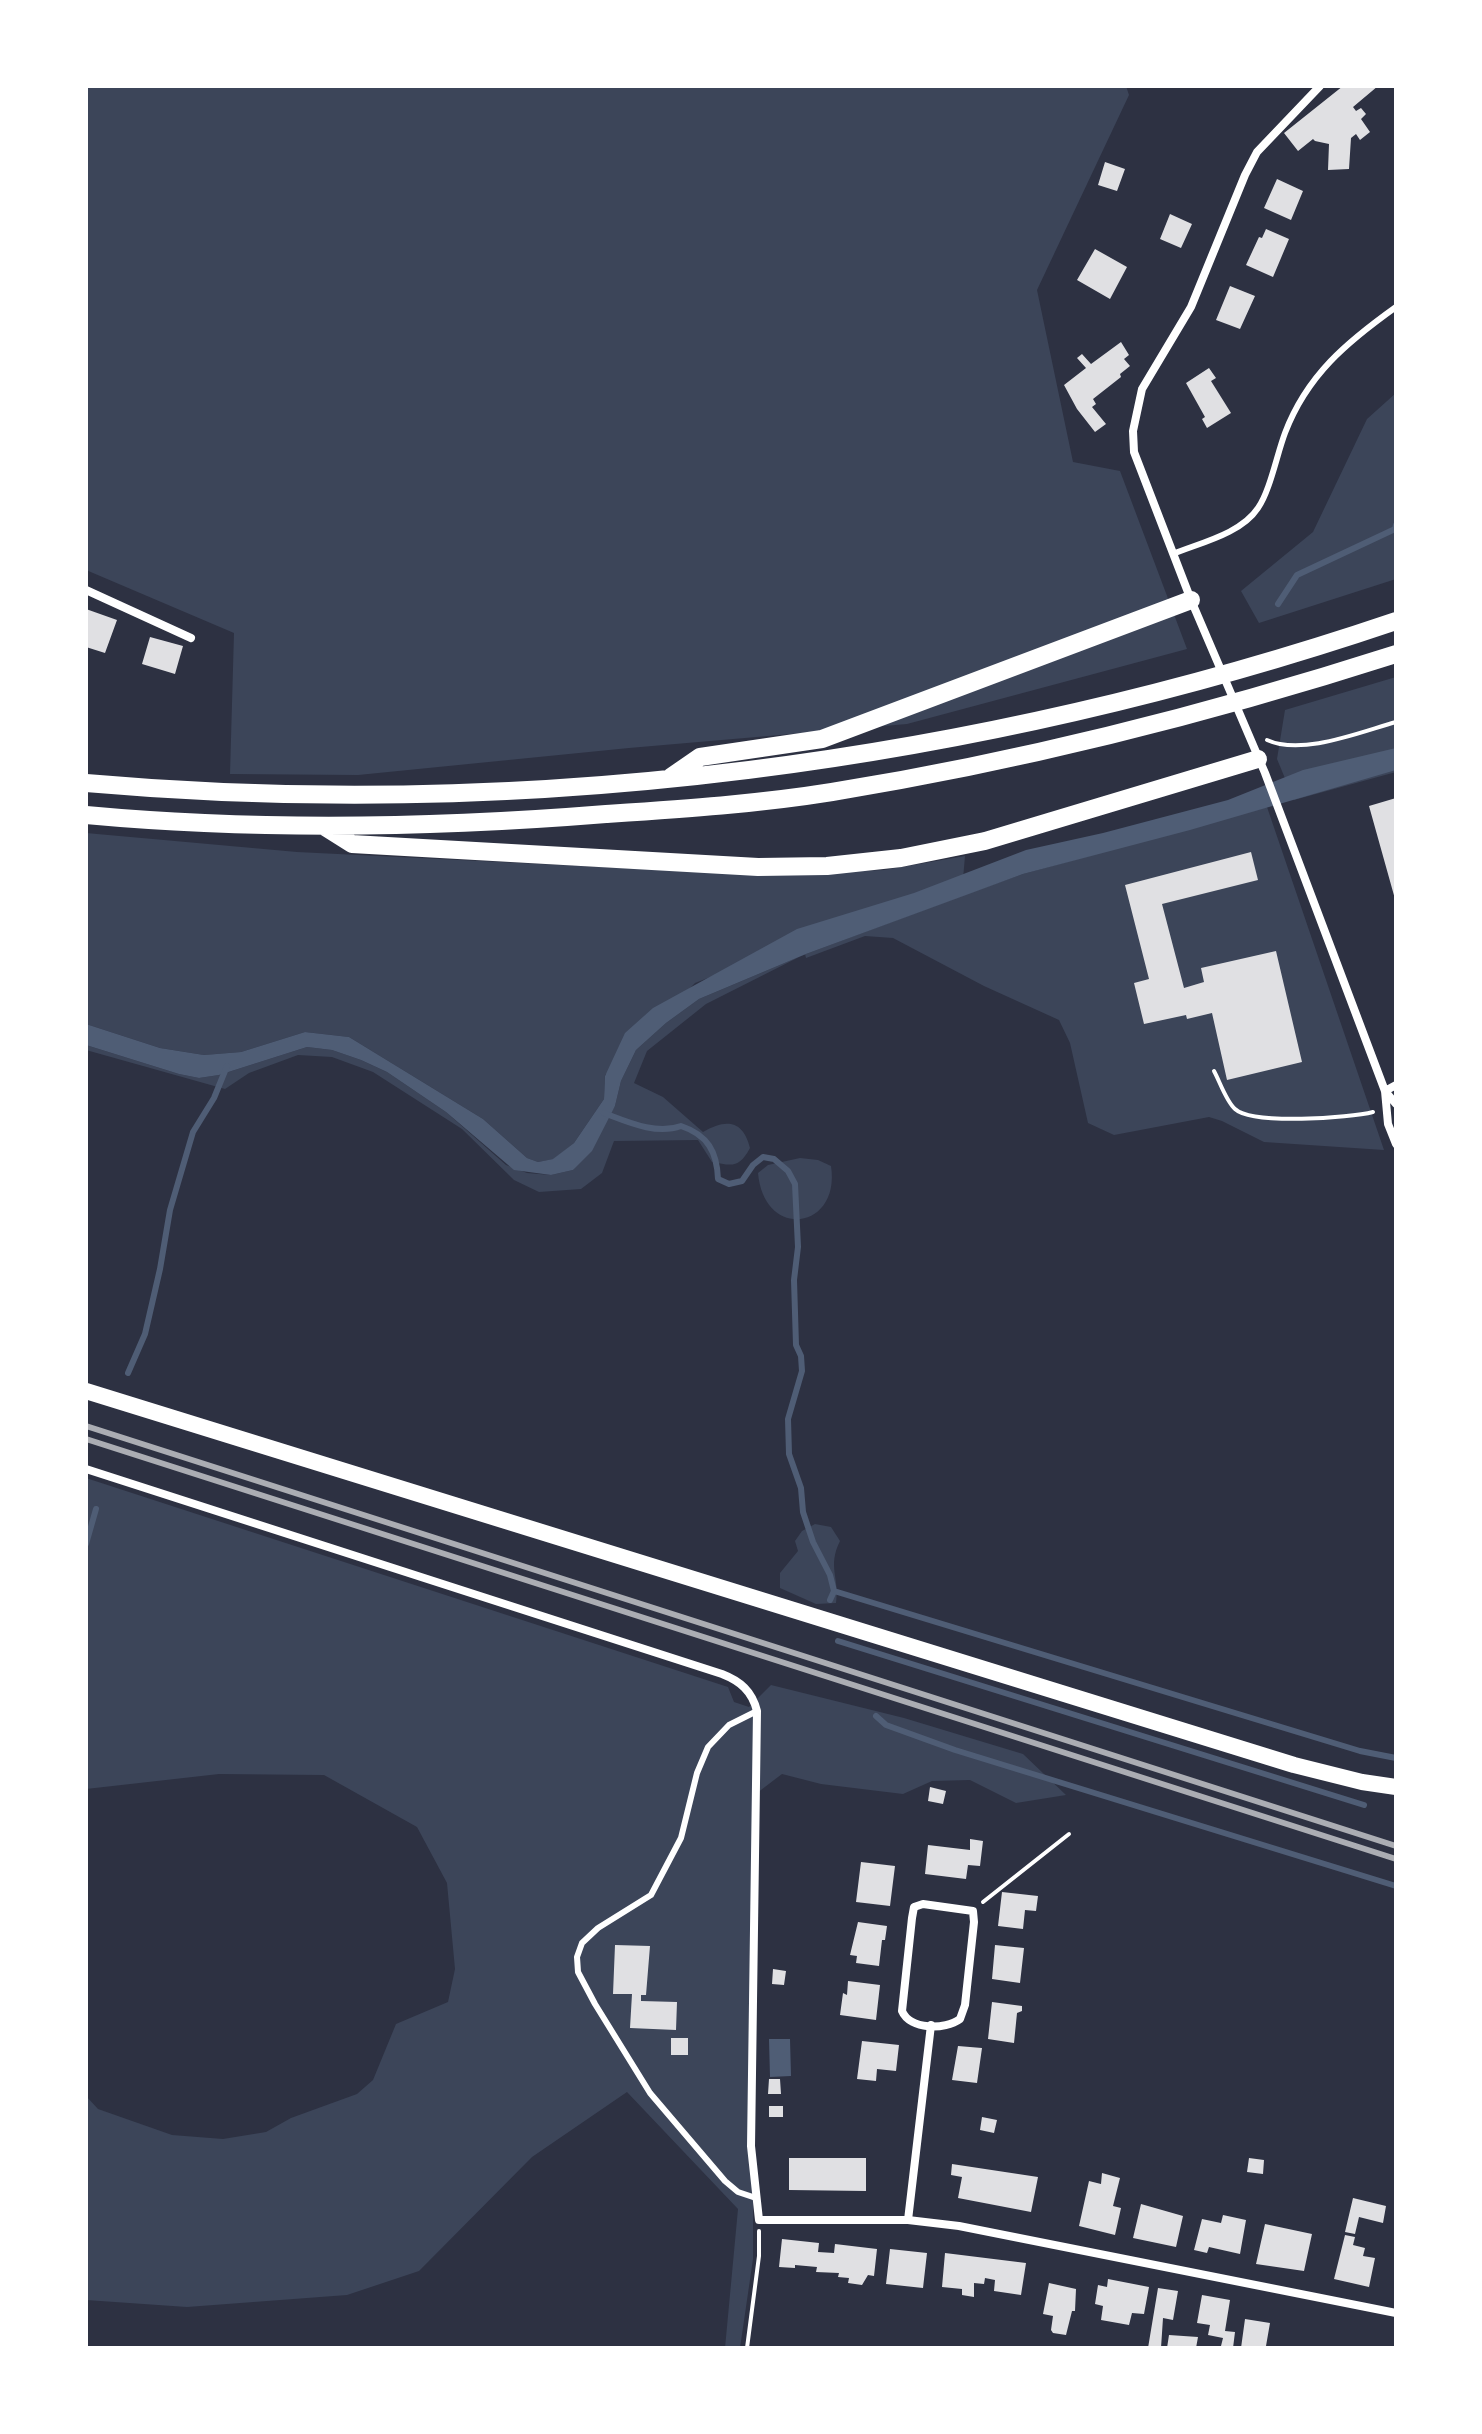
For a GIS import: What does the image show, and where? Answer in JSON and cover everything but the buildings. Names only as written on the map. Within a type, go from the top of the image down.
[{"type":"highway","points":[[668,779],[700,757],[822,739],[1191,600]]},
{"type":"highway","points":[[86,783],[165,790],[410,794],[668,779],[827,761],[997,729],[1173,687],[1396,621]]},
{"type":"highway","points":[[86,815],[167,822],[325,827],[518,821],[831,792],[1008,757],[1185,717],[1396,654]]},
{"type":"highway","points":[[325,827],[352,844],[744,866],[827,866],[901,858],[985,841],[1262,766]]},
{"type":"main road","points":[[86,1391],[1294,1765],[1396,1787]]},
{"type":"street","points":[[1320,86],[1257,152],[1245,175],[1191,307],[1142,389],[1133,431],[1134,452],[1191,600],[1262,766],[1391,1106],[1388,1124],[1396,1144]]},
{"type":"street","points":[[86,590],[191,638]]},
{"type":"street","points":[[1385,1091],[1396,1085]]},
{"type":"street","points":[[86,1469],[722,1674],[744,1686],[757,1711],[751,2126],[759,2220],[908,2220],[1002,2234],[1396,2313]]},
{"type":"street","points":[[923,1904],[973,1911],[965,2005],[960,2019],[944,2026],[931,2025],[910,2023],[902,2011],[914,1907],[923,1904]]},
{"type":"street","points":[[908,2220],[931,2025]]},
{"type":"lane","points":[[1173,554],[1235,528],[1258,509],[1286,431],[1306,387],[1336,355],[1396,307]]},
{"type":"lane","points":[[756,2198],[738,2192],[725,2181],[650,2093],[595,2004],[578,1972],[577,1957],[582,1943],[598,1928],[651,1895],[681,1838],[697,1773],[708,1747],[729,1725],[757,1711]]},
{"type":"path","points":[[1249,737],[1264,738],[1286,746],[1305,745],[1396,722]]},
{"type":"path","points":[[1214,1071],[1234,1109],[1246,1116],[1266,1120],[1365,1114],[1391,1106]]},
{"type":"path","points":[[973,1911],[1069,1834]]},
{"type":"path","points":[[747,2348],[759,2256],[759,2220]]},
{"type":"shaded area","points":[[86,86],[1126,86],[1129,95],[1037,290],[1073,462],[1120,471],[1187,649],[907,724],[358,775],[230,774],[234,633],[86,570]]},
{"type":"shaded area","points":[[1396,393],[1396,579],[1259,623],[1241,591],[1313,532],[1367,419]]},
{"type":"shaded area","points":[[1396,677],[1396,772],[1294,800],[1277,759],[1285,710]]},
{"type":"shaded area","points":[[1396,748],[1396,770],[1190,830],[1023,874],[806,954],[699,999],[636,1050],[621,1081],[615,1106],[592,1151],[573,1170],[551,1175],[514,1170],[446,1112],[387,1072],[332,1050],[307,1047],[219,1075],[199,1078],[86,1045],[86,1024],[160,1048],[204,1055],[241,1052],[305,1032],[349,1037],[483,1119],[527,1158],[538,1162],[553,1159],[574,1143],[604,1099],[605,1076],[625,1033],[653,1008],[797,929],[914,893],[1026,850],[1228,800],[1303,770]]},
{"type":"shaded area","points":[[1267,807],[1384,1150],[1264,1142],[1209,1117],[1114,1135],[1088,1123],[1070,1043],[1059,1020],[984,986],[893,938],[865,936],[806,958],[805,954],[1023,874]]},
{"type":"shaded area","points":[[86,833],[297,852],[764,875],[884,870],[965,856],[963,879],[695,983],[605,1075],[604,1099],[574,1143],[554,1159],[538,1162],[527,1158],[483,1119],[349,1037],[305,1032],[241,1052],[204,1055],[160,1048],[86,1024]]},
{"type":"shaded area","points":[[800,957],[706,1004],[647,1051],[634,1083],[663,1097],[703,1132],[726,1124],[738,1127],[750,1148],[742,1159],[730,1165],[712,1162],[698,1140],[614,1141],[602,1173],[581,1189],[539,1192],[514,1180],[462,1129],[373,1072],[332,1057],[298,1055],[249,1073],[225,1089],[86,1050],[86,1045],[199,1078],[219,1075],[307,1047],[332,1050],[387,1072],[446,1112],[506,1165],[527,1173],[551,1175],[573,1170],[615,1106],[621,1081],[636,1050],[666,1023],[699,999]]},
{"type":"shaded area","points":[[800,1158],[818,1160],[831,1166],[831,1187],[825,1204],[814,1214],[800,1219],[786,1218],[773,1210],[763,1195],[758,1173],[768,1165]]},
{"type":"shaded area","points":[[86,1478],[728,1687],[734,1702],[749,1707],[771,1685],[904,1718],[1023,1754],[1066,1795],[1016,1803],[970,1780],[932,1781],[903,1794],[821,1784],[782,1774],[753,1796],[753,2259],[740,2348],[725,2348],[738,2209],[627,2092],[532,2157],[419,2271],[347,2295],[187,2307],[86,2300],[86,2096],[98,2109],[172,2135],[223,2139],[266,2132],[291,2118],[357,2094],[373,2080],[396,2024],[448,2002],[455,1969],[447,1883],[417,1827],[324,1775],[219,1774],[86,1789]]},
{"type":"shaded area","points":[[815,1524],[831,1527],[840,1541],[834,1558],[836,1603],[816,1604],[780,1588],[780,1573],[798,1551],[795,1541],[802,1531]]},
{"type":"shaded area","points":[[769,2039],[790,2039],[791,2076],[770,2077]]},
{"type":"waterway","points":[[1278,604],[1297,575],[1395,529],[1396,525]]},
{"type":"waterway","points":[[128,1373],[145,1334],[170,1210],[193,1132],[214,1098],[227,1066]]},
{"type":"waterway","points":[[604,1113],[652,1128],[681,1126],[698,1134],[713,1153],[718,1179],[729,1184],[742,1181],[763,1157],[774,1159],[788,1171],[795,1184],[798,1247],[794,1280],[796,1345],[802,1371],[788,1419],[789,1454],[801,1488],[803,1512],[813,1542],[830,1575],[834,1591],[830,1600]]},
{"type":"waterway","points":[[86,1544],[96,1509]]},
{"type":"waterway","points":[[834,1591],[1360,1751],[1396,1758]]},
{"type":"waterway","points":[[838,1641],[1364,1805]]},
{"type":"waterway","points":[[876,1716],[886,1725],[955,1750],[1396,1886]]},
{"type":"railway","points":[[86,1426],[1396,1846]]},
{"type":"railway","points":[[86,1439],[1396,1859]]}]
